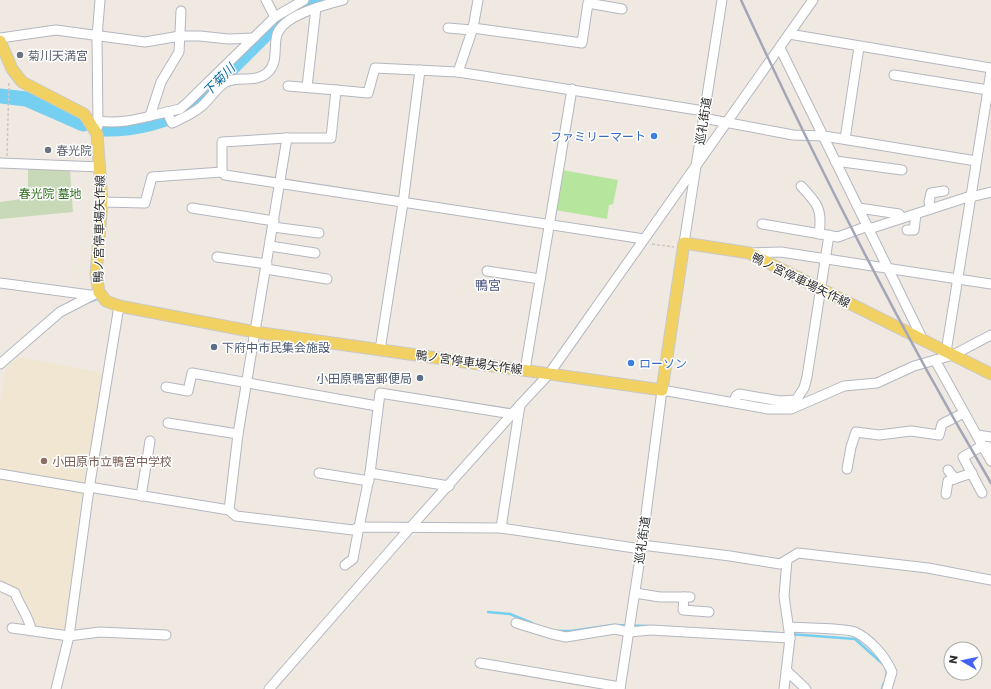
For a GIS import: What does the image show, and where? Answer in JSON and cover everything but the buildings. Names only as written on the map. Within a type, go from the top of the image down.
[{"type":"main road","name":"鴨ノ宮停車場矢作線","points":[[0,41],[12,69],[22,82],[42,94],[84,114],[97,134],[102,202],[94,293],[106,301],[119,306],[255,332],[662,390]]},
{"type":"main road","name":"鴨ノ宮停車場矢作線","points":[[684,245],[749,253],[991,374]]},
{"type":"main road","points":[[662,390],[684,245]]},
{"type":"street","points":[[97,134],[99,122],[97,36],[100,0]]},
{"type":"street","points":[[266,0],[275,17]]},
{"type":"street","points":[[99,122],[126,122],[180,109],[189,102],[275,17],[304,0]]},
{"type":"street","points":[[167,112],[172,123],[193,113],[225,82],[258,78],[265,74],[271,69],[276,53],[278,32],[288,22],[316,8],[343,0]]},
{"type":"street","points":[[458,72],[472,29],[478,0]]},
{"type":"street","name":"巡礼街道","points":[[684,245],[722,0]]},
{"type":"street","points":[[269,689],[409,529],[549,374],[814,0]]},
{"type":"street","points":[[448,28],[472,29],[582,43],[588,3],[622,10]]},
{"type":"street","points":[[307,87],[316,8]]},
{"type":"street","points":[[150,116],[161,82],[179,52],[181,11]]},
{"type":"street","points":[[0,38],[56,30],[145,42],[180,36],[200,36],[228,39],[254,38]]},
{"type":"street","points":[[789,34],[991,70],[988,115],[976,161],[957,280],[950,353]]},
{"type":"street","points":[[844,139],[859,46]]},
{"type":"street","points":[[780,48],[869,227],[922,340]]},
{"type":"street","points":[[288,86],[368,93],[376,68],[458,72],[572,89],[704,115],[728,122],[792,135],[824,136],[976,161]]},
{"type":"street","points":[[380,350],[403,203],[420,70]]},
{"type":"street","points":[[894,75],[989,86]]},
{"type":"street","points":[[525,370],[572,89]]},
{"type":"street","points":[[222,172],[222,142],[288,138],[331,138],[336,90]]},
{"type":"street","points":[[229,510],[238,434],[288,138]]},
{"type":"street","points":[[835,161],[902,170]]},
{"type":"street","points":[[4,163],[100,167]]},
{"type":"street","points":[[102,202],[145,203],[152,177],[222,172],[225,175],[643,240]]},
{"type":"street","points":[[801,186],[816,202],[821,220],[819,234]]},
{"type":"street","points":[[931,209],[929,202],[931,193],[944,191]]},
{"type":"street","points":[[762,224],[838,237],[991,192]]},
{"type":"street","points":[[192,208],[319,233]]},
{"type":"street","points":[[859,208],[899,214],[902,218]]},
{"type":"street","points":[[907,230],[914,230],[916,214]]},
{"type":"street","points":[[734,402],[736,396],[739,394],[780,402],[796,400],[799,397],[807,377],[829,235]]},
{"type":"street","points":[[270,246],[315,253]]},
{"type":"street","points":[[749,253],[782,252],[991,284]]},
{"type":"street","points":[[218,256],[327,279]]},
{"type":"street","points":[[487,271],[540,279]]},
{"type":"street","points":[[0,283],[94,293]]},
{"type":"street","points":[[0,364],[60,312],[94,293]]},
{"type":"street","points":[[56,689],[69,636],[89,488],[119,306]]},
{"type":"street","points":[[662,390],[782,410],[791,409],[844,386],[877,383],[914,366],[935,360],[991,335]]},
{"type":"street","points":[[935,360],[977,435],[987,446],[991,461]]},
{"type":"street","points":[[166,387],[188,391],[192,373],[246,384],[377,406]]},
{"type":"street","name":"巡礼街道","points":[[620,688],[635,593],[662,390]]},
{"type":"street","points":[[345,565],[353,559],[370,477],[377,406],[380,393],[512,414]]},
{"type":"street","points":[[501,528],[521,404]]},
{"type":"street","points":[[847,469],[851,447],[856,432],[879,435],[911,431],[939,435],[942,424],[964,413]]},
{"type":"street","points":[[168,423],[238,434]]},
{"type":"street","points":[[977,435],[991,437]]},
{"type":"street","points":[[141,496],[150,440]]},
{"type":"street","points":[[982,493],[964,457],[987,446]]},
{"type":"street","points":[[948,470],[954,479]]},
{"type":"street","points":[[318,473],[449,486]]},
{"type":"street","points":[[946,494],[948,481],[972,473]]},
{"type":"street","points":[[0,474],[229,510],[236,516],[353,530],[359,527],[409,529],[501,528],[641,547],[730,556],[780,564],[798,553],[928,568],[991,580]]},
{"type":"street","points":[[784,689],[790,638],[790,627],[784,596],[786,560]]},
{"type":"street","points":[[0,586],[15,593],[20,605],[29,618],[31,630]]},
{"type":"street","points":[[635,593],[660,597],[687,597],[683,610],[709,612]]},
{"type":"street","points":[[516,623],[566,637],[615,630],[629,632],[651,630],[790,638]]},
{"type":"street","points":[[790,627],[854,631],[873,645],[888,663],[892,672],[887,689]]},
{"type":"street","points":[[12,628],[69,636],[100,632],[166,635]]},
{"type":"street","points":[[480,663],[620,688]]},
{"type":"street","points":[[787,671],[806,689]]},
{"type":"path","points":[[4,163],[8,89]]},
{"type":"path","points":[[643,240],[684,245]]},
{"type":"shaded area","name":"小田原市立鴨宮中学校","points":[[18,357],[104,373],[78,518],[67,629],[65,631],[35,628],[18,592],[13,587],[0,580],[0,403],[6,368]]},
{"type":"green space","name":"春光院 墓地","points":[[28,167],[70,171],[73,212],[0,219],[0,202],[28,198]]},
{"type":"green space","points":[[562,170],[618,180],[613,204],[609,205],[607,219],[555,210]]},
{"type":"waterway","name":"下菊川","points":[[104,129],[127,128],[150,124],[193,107],[278,22],[297,9],[320,0]]},
{"type":"waterway","name":"下菊川","points":[[0,96],[26,99],[83,124]]},
{"type":"waterway","points":[[89,302],[99,298]]},
{"type":"waterway","points":[[488,612],[510,614],[532,623]]},
{"type":"waterway","points":[[558,631],[571,631],[613,625],[648,626]]},
{"type":"waterway","points":[[763,632],[855,639],[884,665],[887,672],[886,676]]},
{"type":"waterway","points":[[882,689],[884,683]]},
{"type":"railway","points":[[741,0],[799,123],[860,245],[924,365],[991,483]]},
{"type":"place","name":"菊川天満宮","points":[[20,55]]},
{"type":"place","name":"ファミリーマート","points":[[654,136]]},
{"type":"place","name":"春光院","points":[[48,150]]},
{"type":"place","name":"下府中市民集会施設","points":[[214,347]]},
{"type":"place","name":"ローソン","points":[[631,363]]},
{"type":"place","name":"小田原鴨宮郵便局","points":[[420,378]]},
{"type":"place","name":"小田原市立鴨宮中学校","points":[[44,461]]},
{"type":"district","name":"鴨宮","points":[[488,285]]}]
